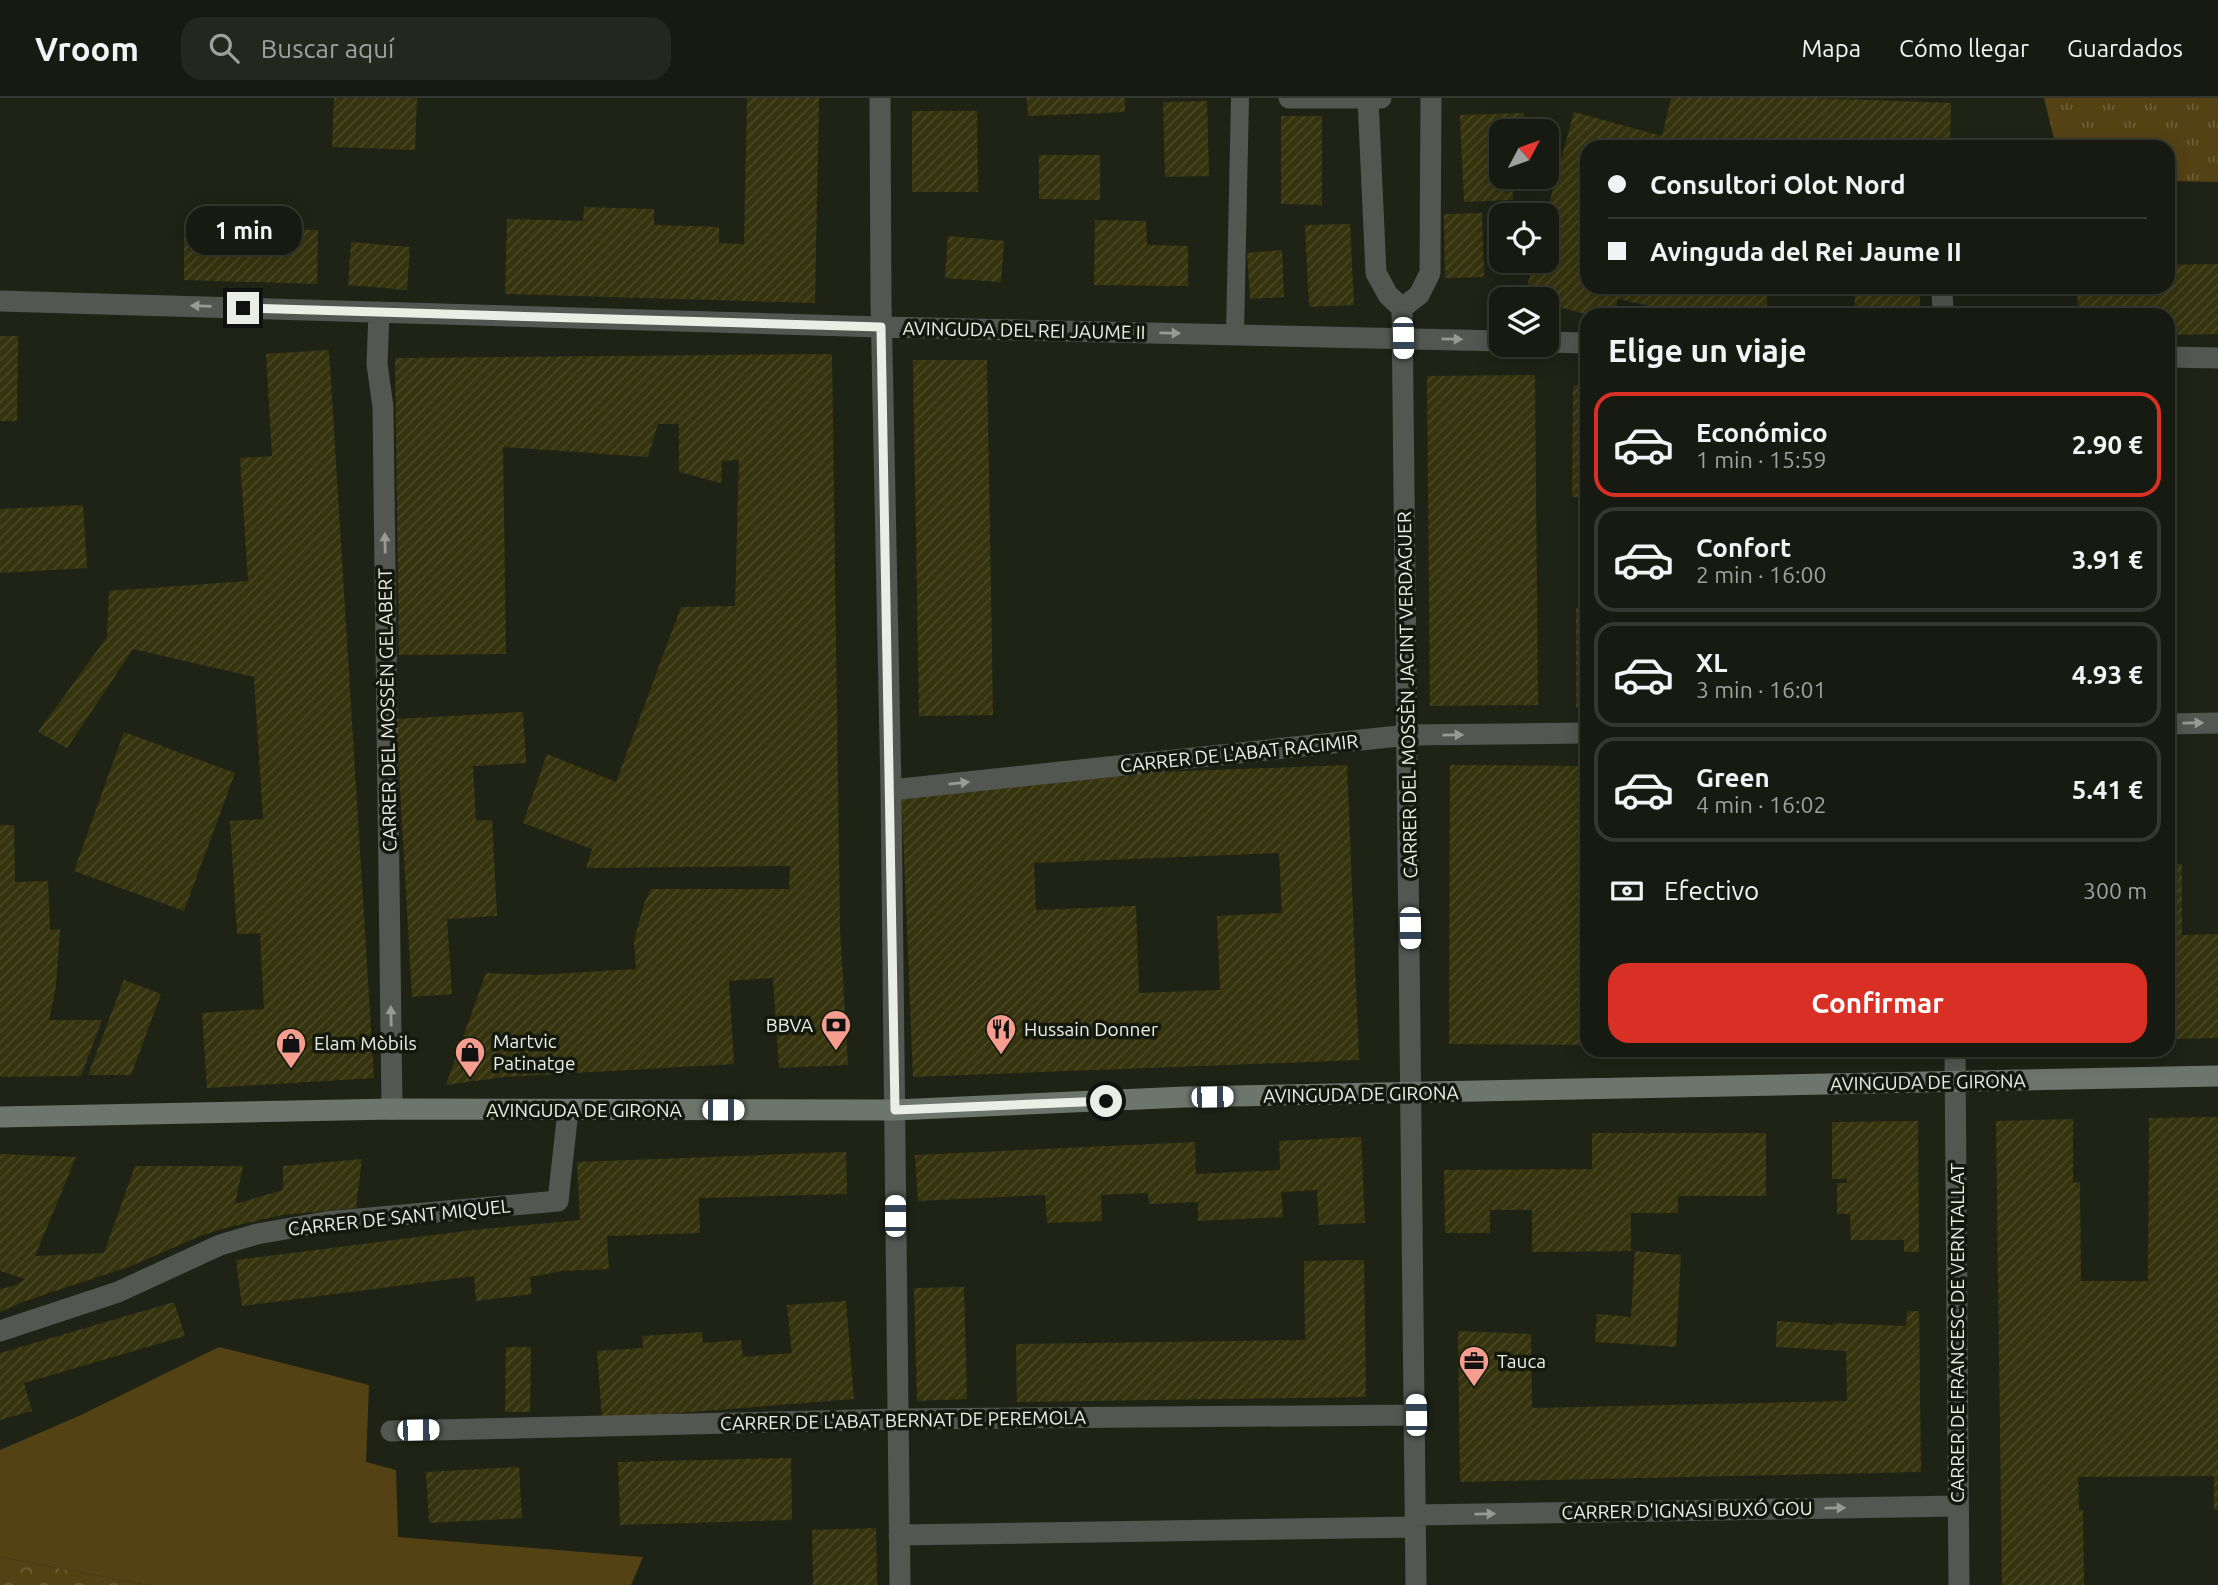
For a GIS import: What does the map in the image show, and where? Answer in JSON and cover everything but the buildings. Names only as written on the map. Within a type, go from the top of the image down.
[{"type":"main road","name":"AVINGUDA DE GIRONA","points":[[0,1117],[392,1109],[895,1110],[1185,1097],[2218,1076]]},
{"type":"street","points":[[880,98],[900,1585]]},
{"type":"street","points":[[1289,98],[1383,98]]},
{"type":"street","points":[[1368,99],[1376,273],[1388,295],[1402,308],[1419,295],[1430,273],[1431,98]]},
{"type":"street","name":"AVINGUDA DEL REI JAUME II","points":[[0,301],[881,327],[1489,341]]},
{"type":"street","name":"CARRER DEL MOSSÈN JACINT VERDAGUER","points":[[1402,308],[1416,1585]]},
{"type":"street","name":"CARRER DEL MOSSÈN GELABERT","points":[[379,312],[377,364],[383,407],[392,1109]]},
{"type":"street","points":[[1559,342],[1580,343]]},
{"type":"street","points":[[2175,357],[2218,358]]},
{"type":"street","points":[[2175,724],[2218,723]]},
{"type":"street","name":"CARRER DE L'ABAT RACIMIR","points":[[891,790],[1408,735],[1580,733]]},
{"type":"street","name":"CARRER DE FRANCESC DE VERNTALLAT","points":[[1955,1057],[1959,1585]]},
{"type":"street","name":"CARRER DE SANT MIQUEL","points":[[0,1331],[118,1292],[220,1245],[257,1234],[325,1222],[558,1201],[568,1111]]},
{"type":"street","name":"CARRER DE L'ABAT BERNAT DE PEREMOLA","points":[[391,1431],[898,1419],[1416,1415]]},
{"type":"street","name":"CARRER D'IGNASI BUXÓ GOU","points":[[899,1535],[1957,1506]]},
{"type":"lane","points":[[1234,334],[1240,98]]},
{"type":"green space","points":[[2044,98],[2218,98],[2218,182],[2175,181],[2175,140],[2054,140]]},
{"type":"green space","points":[[219,1347],[369,1385],[366,1462],[396,1470],[398,1537],[643,1557],[631,1585],[147,1585],[0,1557],[0,1450],[81,1415]]},
{"type":"green space","points":[[0,1557],[147,1585],[0,1585]]},
{"type":"place","name":"BBVA","points":[[836,1052]]},
{"type":"place","name":"Hussain Donner","points":[[1001,1056]]},
{"type":"place","name":"Elam Mòbils","points":[[291,1070]]},
{"type":"place","name":"Martvic Patinatge","points":[[470,1079]]},
{"type":"place","name":"Tauca","points":[[1474,1388]]},
{"type":"route","points":[[243,308],[881,327],[895,1110],[1106,1101]]}]
